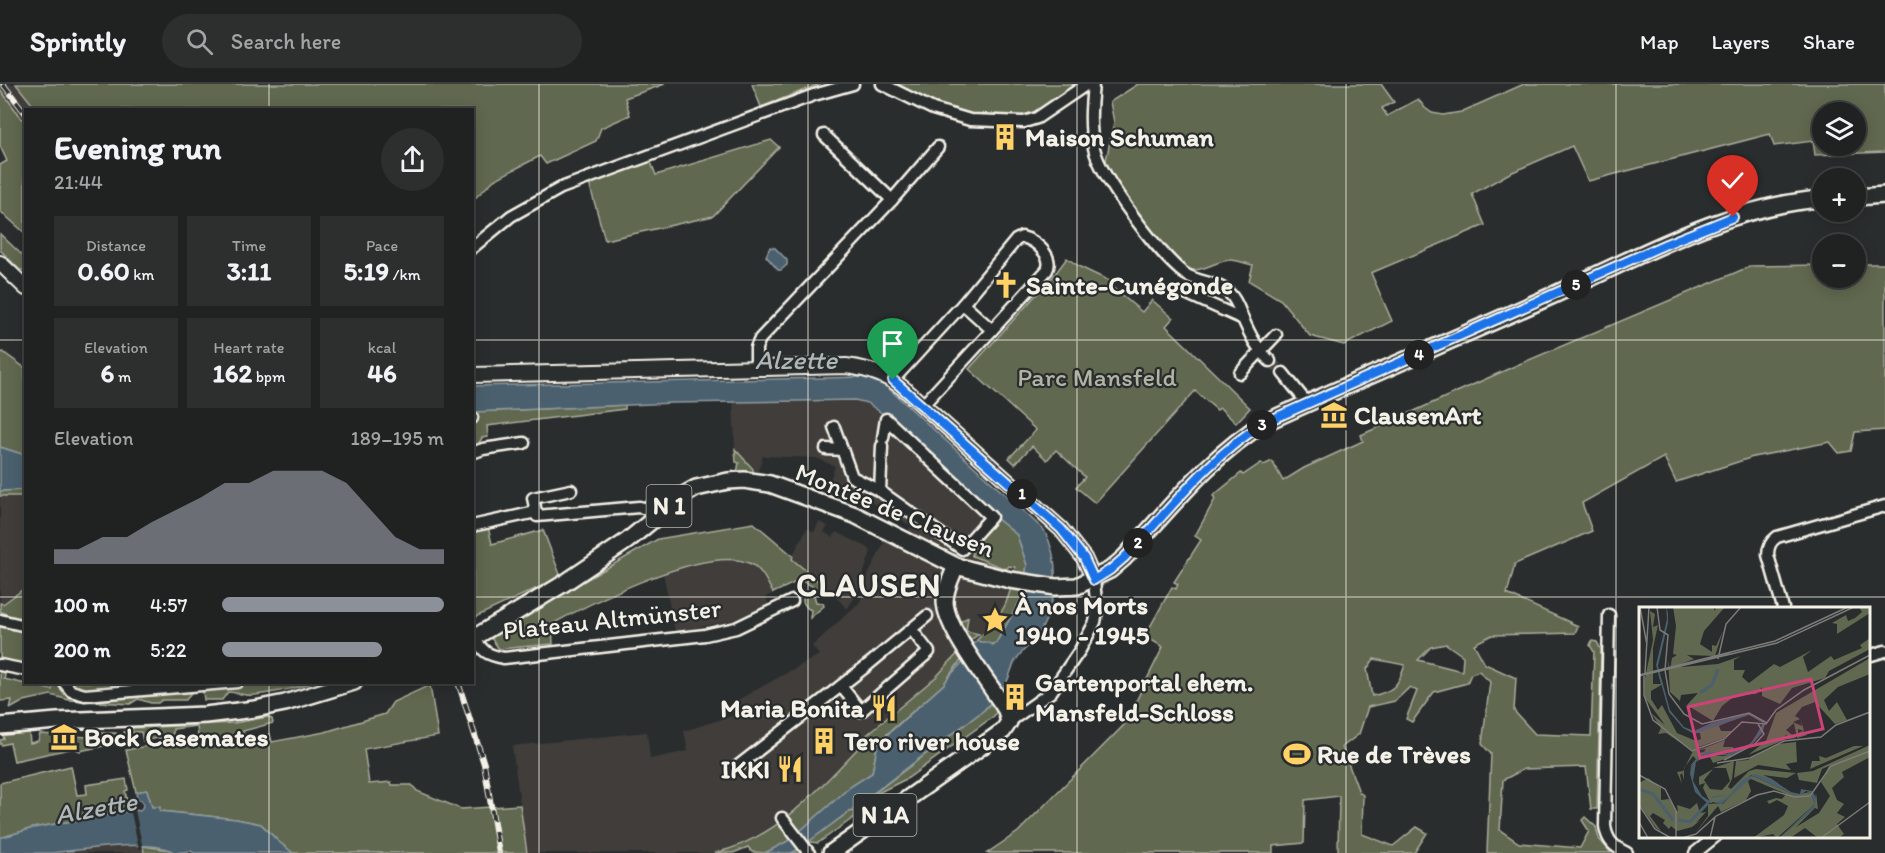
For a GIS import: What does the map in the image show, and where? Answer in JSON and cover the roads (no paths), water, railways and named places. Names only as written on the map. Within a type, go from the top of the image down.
[{"type":"main road","points":[[1866,196],[1885,195]]},
{"type":"main road","name":"N 1","points":[[1094,580],[1124,558],[1210,465],[1238,439],[1266,422],[1655,249],[1733,217],[1777,206],[1812,201]]},
{"type":"main road","points":[[0,263],[24,286]]},
{"type":"main road","points":[[474,375],[846,366],[871,370],[893,380],[923,405],[1061,529],[1084,558],[1094,580]]},
{"type":"main road","name":"Montée de Clausen","points":[[474,637],[572,578],[627,541],[661,512],[696,488],[728,481],[759,482],[855,515],[956,566],[1010,580],[1056,587],[1077,586],[1094,580]]},
{"type":"main road","points":[[956,566],[941,603],[966,650],[1006,710],[1009,722]]},
{"type":"main road","points":[[0,726],[57,721],[205,715],[255,709],[285,703],[347,684]]},
{"type":"main road","name":"N 1A","points":[[831,853],[1003,731],[1009,722]]},
{"type":"street","points":[[474,246],[511,216],[561,188],[814,95],[853,84]]},
{"type":"street","points":[[882,84],[933,109],[970,120],[1024,122],[1037,118],[1087,84]]},
{"type":"street","points":[[1093,84],[1092,136],[1097,160],[1105,176],[1158,249],[1183,272],[1196,280],[1221,287],[1229,292],[1260,352],[1270,361]]},
{"type":"street","points":[[824,135],[892,200]]},
{"type":"street","points":[[756,368],[756,348],[760,339],[892,200],[938,147]]},
{"type":"street","points":[[893,380],[963,304],[1016,240],[1022,237],[1029,238],[1049,257],[1050,264],[1047,270],[923,405]]},
{"type":"street","points":[[1185,293],[1243,319]]},
{"type":"street","points":[[963,304],[992,330]]},
{"type":"street","points":[[1240,373],[1276,335]]},
{"type":"street","points":[[1283,373],[1307,404]]},
{"type":"street","points":[[880,491],[886,419],[991,517],[962,549],[956,566]]},
{"type":"street","points":[[834,427],[852,477],[880,491],[962,549]]},
{"type":"street","points":[[474,452],[524,443]]},
{"type":"street","points":[[826,448],[842,450]]},
{"type":"street","points":[[571,489],[533,498],[537,516],[639,507],[661,512]]},
{"type":"street","points":[[1781,607],[1768,555],[1771,542],[1777,537],[1885,506]]},
{"type":"street","points":[[474,526],[536,512]]},
{"type":"street","points":[[1009,722],[1051,692],[1080,650],[1095,622],[1097,612],[1094,580]]},
{"type":"street","name":"Plateau Altmünster","points":[[474,639],[483,651],[504,658],[659,642],[705,636],[736,628],[792,601]]},
{"type":"street","points":[[1609,615],[1605,826],[1606,836],[1612,845],[1627,853]]},
{"type":"street","points":[[738,766],[927,616]]},
{"type":"street","points":[[0,620],[24,626]]},
{"type":"street","points":[[840,686],[861,711],[929,652],[912,630]]},
{"type":"street","points":[[1870,656],[1885,651]]},
{"type":"street","points":[[0,665],[24,670]]},
{"type":"street","points":[[66,684],[71,691],[85,695],[214,684]]},
{"type":"street","points":[[782,818],[807,850]]},
{"type":"street","points":[[1695,853],[1715,838]]},
{"type":"water","points":[[770,247],[775,248],[787,260],[787,265],[781,270],[778,270],[766,256]]},
{"type":"water","name":"Alzette","points":[[864,377],[887,387],[1044,530],[1055,568],[1054,594],[1046,620],[1035,640],[1014,663],[1005,685],[984,710],[799,849],[791,853],[765,853],[790,840],[850,787],[872,773],[878,743],[944,684],[967,657],[977,640],[993,645],[996,643],[1022,598],[1027,565],[1017,535],[886,416],[867,403],[855,400],[673,403],[474,412],[474,386]]},
{"type":"water","points":[[0,447],[24,455],[24,490],[0,491]]},
{"type":"water","name":"Alzette","points":[[147,790],[152,807],[160,807],[160,811],[261,824],[293,853],[194,853],[191,851],[175,853],[165,848],[134,845],[51,853],[0,853],[0,838],[33,828],[140,811],[144,804],[141,800],[137,800],[136,792]]},
{"type":"tunnel","points":[[1270,361],[1283,373]]},
{"type":"tunnel","points":[[927,616],[938,606]]},
{"type":"railway","points":[[3,84],[24,111]]},
{"type":"railway","points":[[459,684],[484,764],[499,853]]},
{"type":"place","name":"Maison Schuman","points":[[1005,137]]},
{"type":"place","name":"Sainte-Cunégonde","points":[[1006,285]]},
{"type":"place","name":"ClausenArt","points":[[1334,415]]},
{"type":"place","name":"À nos Morts 1940 - 1945","points":[[995,620]]},
{"type":"place","name":"Gartenportal ehem. Mansfeld-Schloss","points":[[1015,697]]},
{"type":"place","name":"Maria Bonita","points":[[884,708]]},
{"type":"place","name":"Bock Casemates","points":[[64,737]]},
{"type":"place","name":"Tero river house","points":[[824,741]]},
{"type":"place","name":"Rue de Trèves","points":[[1297,754]]},
{"type":"place","name":"IKKI","points":[[790,769]]},
{"type":"district","name":"CLAUSEN","points":[[869,585]]},
{"type":"park label","name":"Parc Mansfeld","points":[[1097,377]]}]
